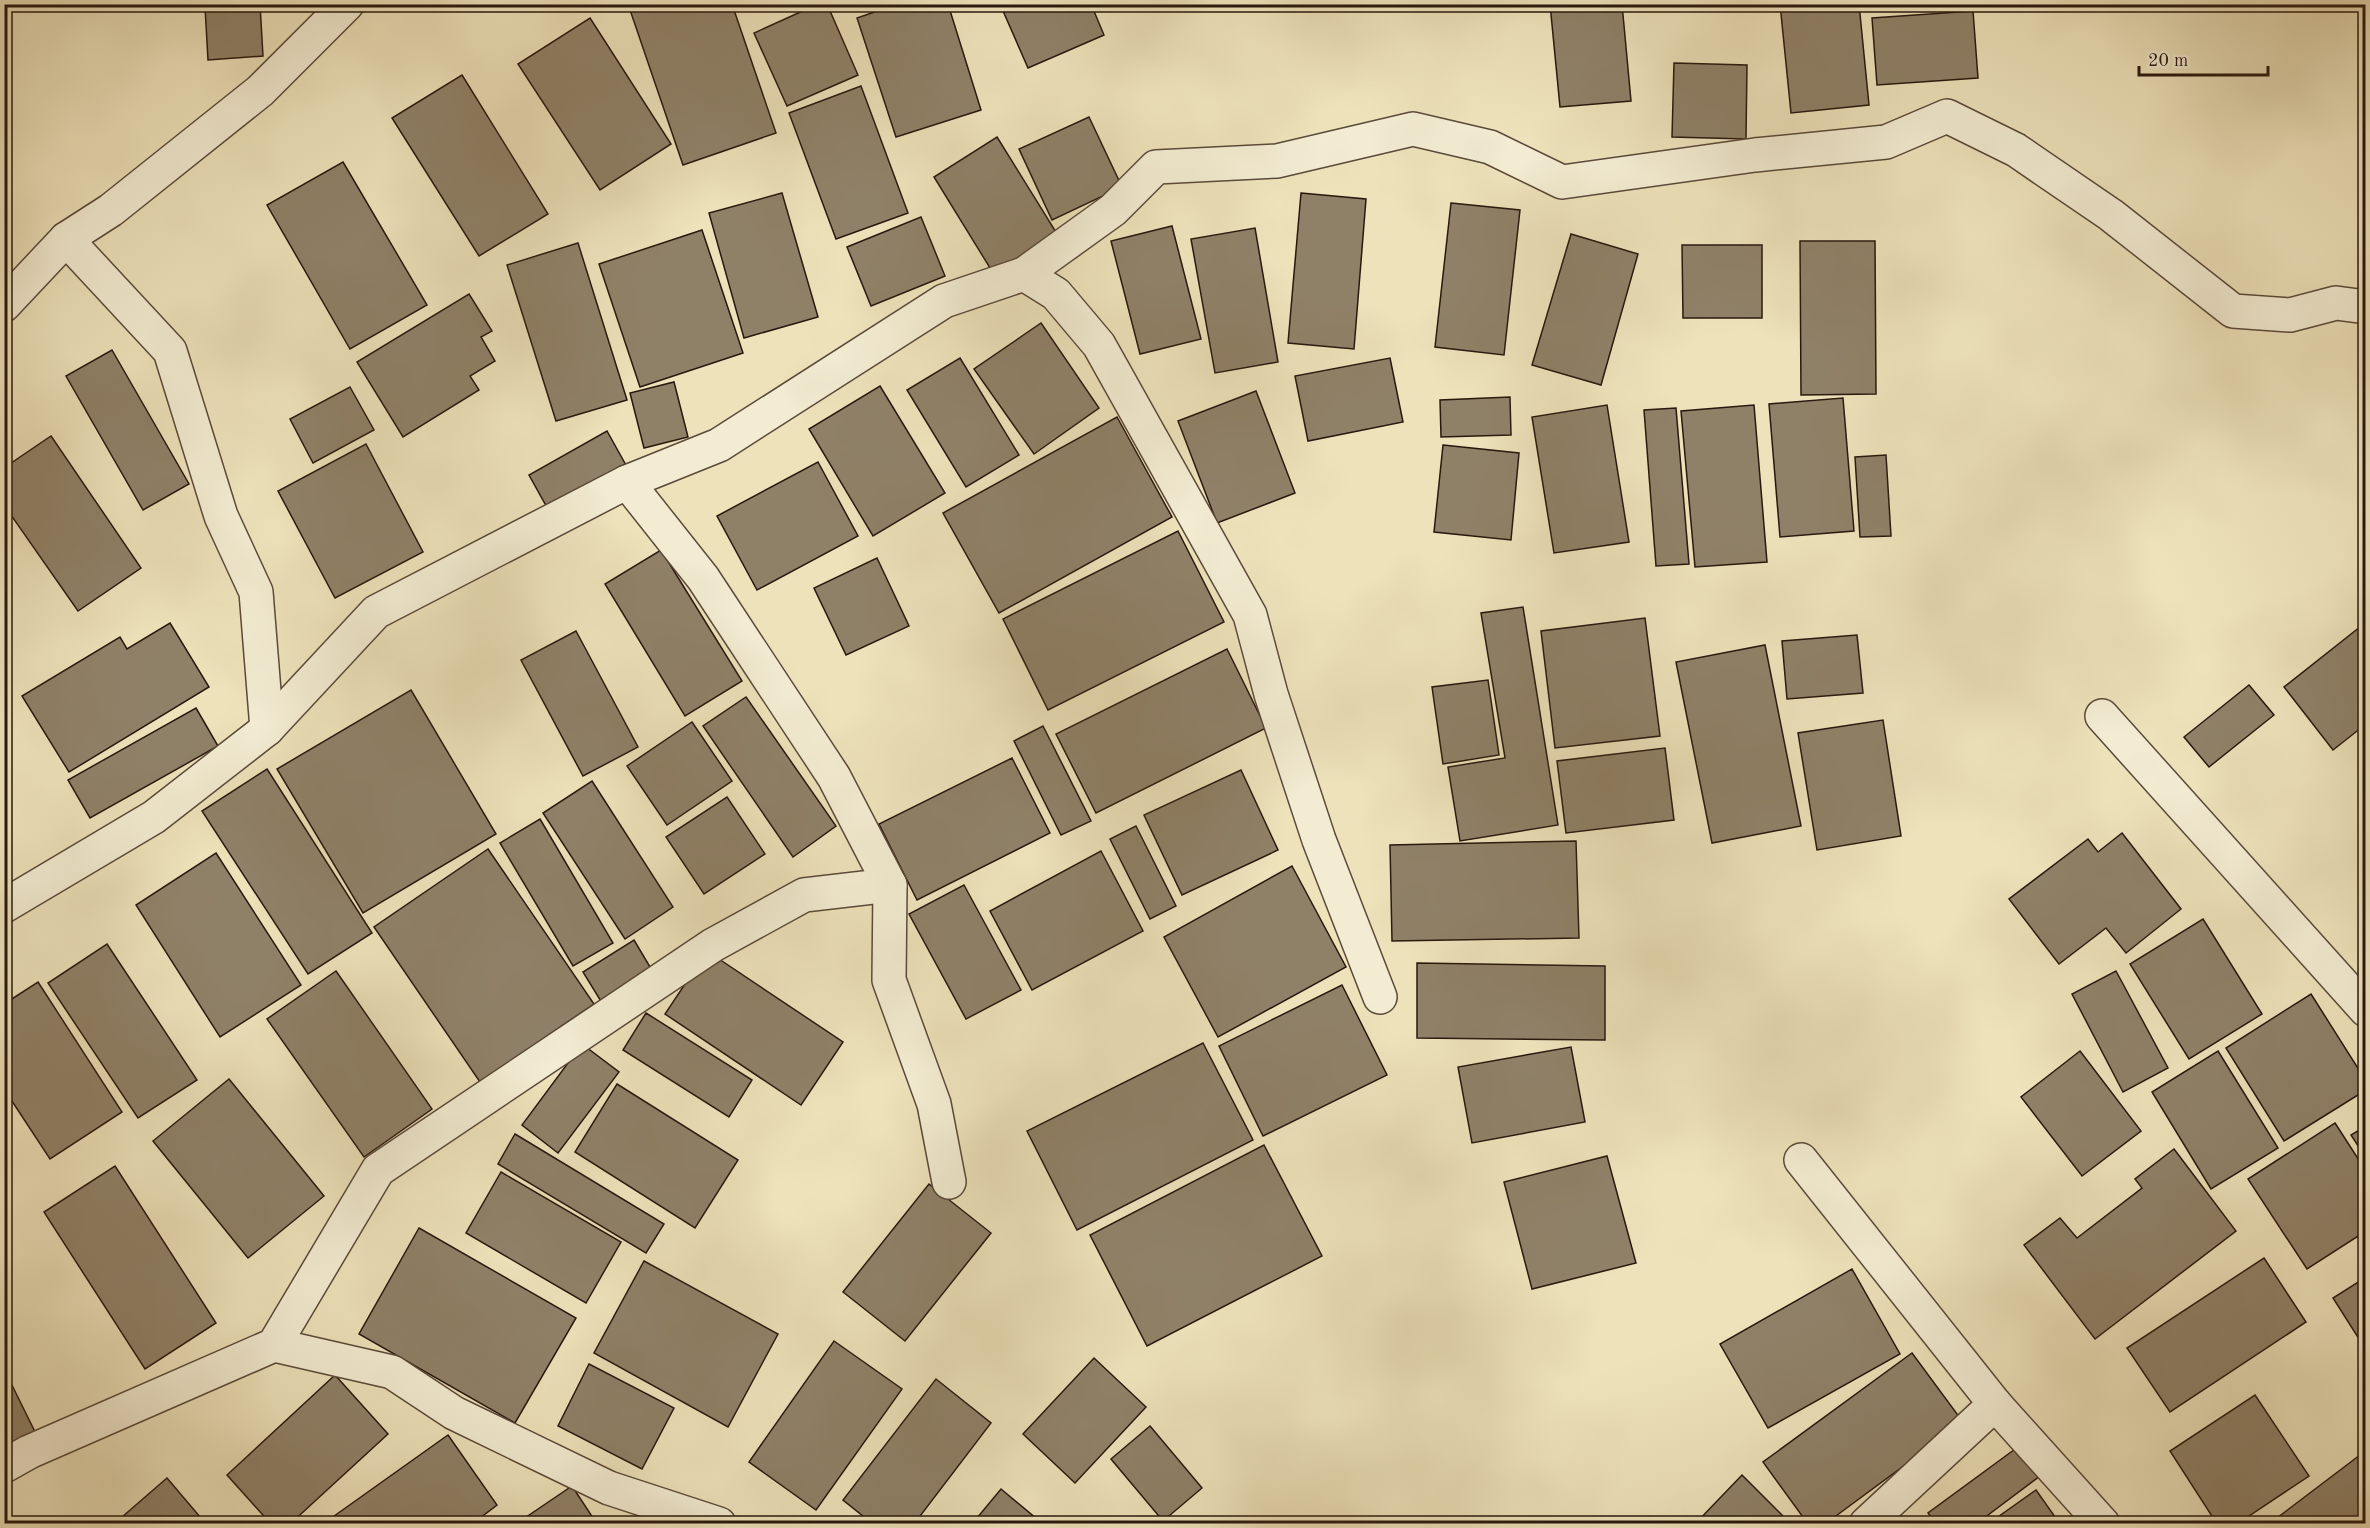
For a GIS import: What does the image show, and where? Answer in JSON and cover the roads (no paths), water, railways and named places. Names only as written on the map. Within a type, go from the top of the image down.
[{"type":"street","points":[[4,305],[66,239],[111,210],[260,91],[347,4]]},
{"type":"street","points":[[4,906],[154,817],[267,729],[376,612],[627,482],[719,445],[944,301],[1024,274],[1113,210],[1156,167],[1277,161],[1413,129],[1490,147],[1562,182],[1755,155],[1886,142],[1947,116],[2016,150],[2111,215],[2233,311],[2290,315],[2336,303],[2366,306]]},
{"type":"street","points":[[66,239],[170,351],[221,516],[256,592],[267,729]]},
{"type":"street","points":[[1024,274],[1056,294],[1099,345],[1250,615],[1271,694],[1319,840],[1380,997]]},
{"type":"street","points":[[627,482],[703,578],[827,767],[890,885],[889,980],[934,1104],[950,1182]]},
{"type":"street","points":[[2102,716],[2366,1010]]},
{"type":"street","points":[[4,1466],[29,1452],[274,1345],[378,1170],[713,945],[804,896],[890,885]]},
{"type":"street","points":[[1801,1160],[1995,1404],[2103,1524]]},
{"type":"street","points":[[274,1345],[392,1372],[453,1413],[609,1488],[719,1524]]},
{"type":"street","points":[[1866,1524],[1995,1404]]}]
